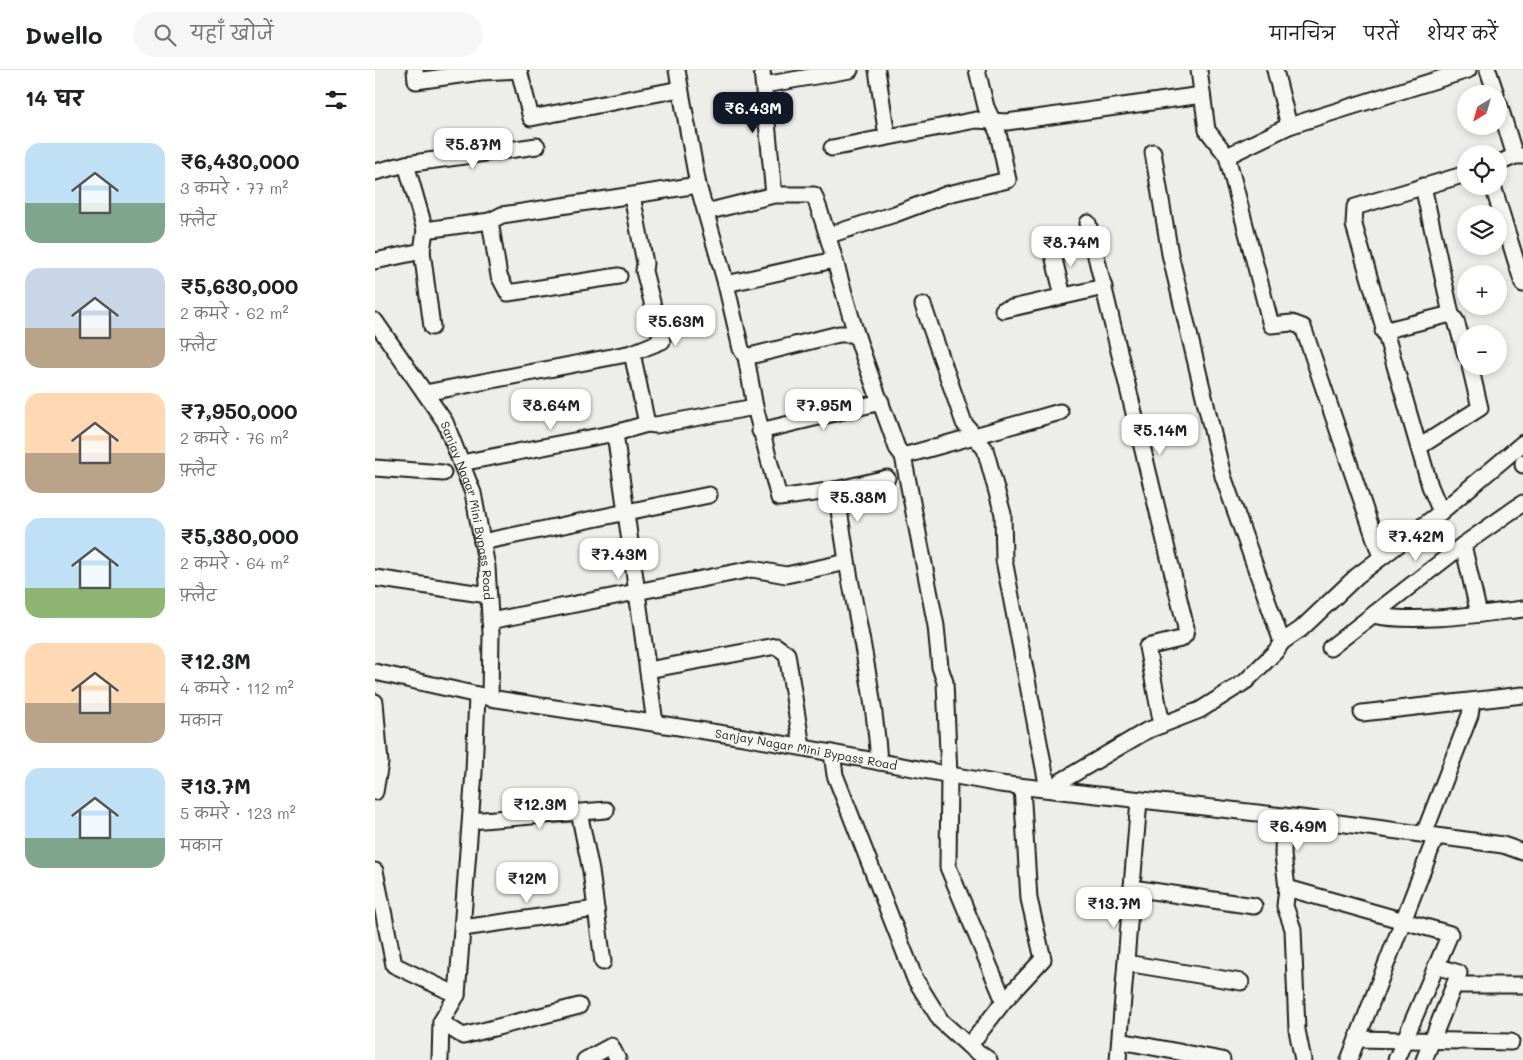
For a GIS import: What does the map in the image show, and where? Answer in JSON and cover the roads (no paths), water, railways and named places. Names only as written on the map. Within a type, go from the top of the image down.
[{"type":"street","points":[[415,70],[416,81],[481,72],[519,70],[531,118],[680,89]]},
{"type":"street","points":[[677,70],[698,186],[726,284],[741,348],[746,358],[755,407],[779,498],[835,490],[887,478]]},
{"type":"street","points":[[774,195],[763,77],[850,70]]},
{"type":"street","points":[[877,70],[887,136]]},
{"type":"street","points":[[829,235],[895,214],[948,194],[1008,180],[998,133],[992,122],[977,70]]},
{"type":"street","points":[[1199,70],[1207,130],[1227,156],[1271,325],[1292,323],[1303,327],[1381,557]]},
{"type":"street","points":[[1275,70],[1289,126]]},
{"type":"street","points":[[1227,156],[1289,126],[1467,70]]},
{"type":"street","points":[[1488,70],[1493,85]]},
{"type":"street","points":[[833,148],[976,120],[1007,122],[1202,95]]},
{"type":"street","points":[[1507,125],[1519,156],[1507,160]]},
{"type":"street","points":[[375,172],[406,164],[537,146]]},
{"type":"street","points":[[1153,152],[1170,254],[1223,476],[1282,642]]},
{"type":"street","points":[[406,164],[425,230],[422,250],[432,327]]},
{"type":"street","points":[[1441,512],[1430,486],[1383,331],[1354,225],[1355,207],[1457,177]]},
{"type":"street","points":[[425,230],[489,221],[501,215],[698,186]]},
{"type":"street","points":[[1423,186],[1451,314],[1457,325]]},
{"type":"street","points":[[706,212],[774,195],[814,195],[829,235],[834,260],[856,334],[897,448],[903,456],[945,682],[949,775],[949,867],[1004,1001]]},
{"type":"street","points":[[1496,195],[1521,275]]},
{"type":"street","points":[[425,393],[632,352],[662,341],[645,271],[633,196]]},
{"type":"street","points":[[489,221],[499,276],[508,293],[619,276]]},
{"type":"street","points":[[1088,223],[1186,628],[1185,635],[1181,639],[1147,647],[1162,725]]},
{"type":"street","points":[[1051,247],[1063,296]]},
{"type":"street","points":[[375,261],[422,250]]},
{"type":"street","points":[[726,284],[834,260]]},
{"type":"street","points":[[1003,310],[1103,287]]},
{"type":"street","points":[[923,305],[964,423],[985,449],[1003,514],[1004,560],[1048,790],[1146,731],[1200,710],[1246,681],[1277,651],[1282,642],[1301,629],[1357,576],[1441,512],[1523,443]]},
{"type":"street","points":[[1383,331],[1451,314]]},
{"type":"street","name":"Sanjay Nagar Mini Bypass Road","points":[[375,321],[445,422],[473,493],[482,542],[490,621],[484,696],[802,747],[1022,787],[1284,816],[1503,845],[1523,852]]},
{"type":"street","points":[[746,358],[839,334],[856,334]]},
{"type":"street","points":[[632,352],[647,424]]},
{"type":"street","points":[[1419,447],[1480,408],[1472,375]]},
{"type":"street","points":[[761,430],[881,402]]},
{"type":"street","points":[[461,463],[615,433],[647,424],[656,425],[755,407]]},
{"type":"street","points":[[903,456],[1060,412]]},
{"type":"street","points":[[615,433],[655,723]]},
{"type":"street","points":[[375,468],[443,473]]},
{"type":"street","points":[[835,490],[844,530],[847,562],[876,719],[879,762]]},
{"type":"street","points":[[482,542],[709,495]]},
{"type":"street","points":[[1329,648],[1463,546],[1523,504]]},
{"type":"street","points":[[1463,546],[1479,614]]},
{"type":"street","points":[[490,621],[752,569],[786,575],[847,562]]},
{"type":"street","points":[[375,578],[488,595]]},
{"type":"street","points":[[1373,614],[1391,619],[1479,614],[1523,609]]},
{"type":"street","points":[[648,670],[777,646],[787,654],[802,747]]},
{"type":"street","points":[[375,672],[484,696],[471,821],[457,995],[441,1022],[440,1060]]},
{"type":"street","points":[[1362,713],[1472,702],[1523,694]]},
{"type":"street","points":[[375,702],[380,763],[375,792]]},
{"type":"street","points":[[1349,1060],[1403,921],[1472,702]]},
{"type":"street","points":[[832,753],[835,775],[915,979],[941,1021],[969,1046],[989,1060]]},
{"type":"street","points":[[969,1046],[1004,1001],[1043,959],[1029,899],[1022,787]]},
{"type":"street","points":[[1118,1060],[1139,800]]},
{"type":"street","points":[[471,821],[606,810]]},
{"type":"street","points":[[579,812],[603,962]]},
{"type":"street","points":[[1284,816],[1283,855],[1287,888],[1285,906],[1293,929],[1297,1030],[1303,1060]]},
{"type":"street","points":[[375,870],[394,965],[457,995]]},
{"type":"street","points":[[1132,888],[1254,906]]},
{"type":"street","points":[[1287,888],[1450,934],[1396,1060]]},
{"type":"street","points":[[463,928],[596,909]]},
{"type":"street","points":[[1126,963],[1241,982]]},
{"type":"street","points":[[1424,1060],[1459,973],[1436,966]]},
{"type":"street","points":[[1454,985],[1523,985]]},
{"type":"street","points":[[441,1022],[463,1036],[579,1006]]},
{"type":"street","points":[[1357,1039],[1511,1042]]},
{"type":"street","points":[[1120,1041],[1222,1060]]},
{"type":"street","points":[[585,1060],[611,1046],[618,1060]]}]
